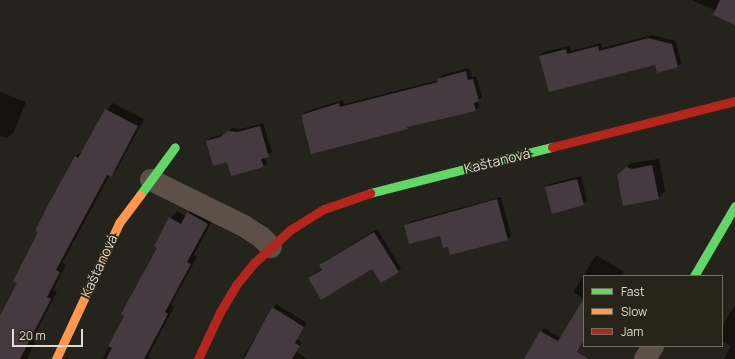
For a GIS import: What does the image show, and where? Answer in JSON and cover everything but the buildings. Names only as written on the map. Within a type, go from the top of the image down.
[{"type":"street","name":"Kaštanová","points":[[198,359],[220,312],[236,285],[254,263],[290,230],[324,209],[356,196],[735,101]]},
{"type":"street","name":"Kaštanová","points":[[56,359],[118,223],[175,147]]},
{"type":"street","points":[[151,180],[244,226],[261,237],[271,247]]},
{"type":"street","points":[[695,275],[735,206]]},
{"type":"street","points":[[646,359],[652,347]]},
{"type":"traffic: fast","points":[[140,195],[175,147]]},
{"type":"traffic: fast","points":[[370,193],[552,147]]},
{"type":"traffic: fast","points":[[695,275],[735,206]]},
{"type":"traffic: slow","points":[[56,359],[119,223],[140,195]]},
{"type":"traffic: jam","points":[[552,147],[735,101]]},
{"type":"traffic: jam","points":[[198,359],[220,312],[236,285],[254,263],[290,230],[324,209],[370,193]]}]
